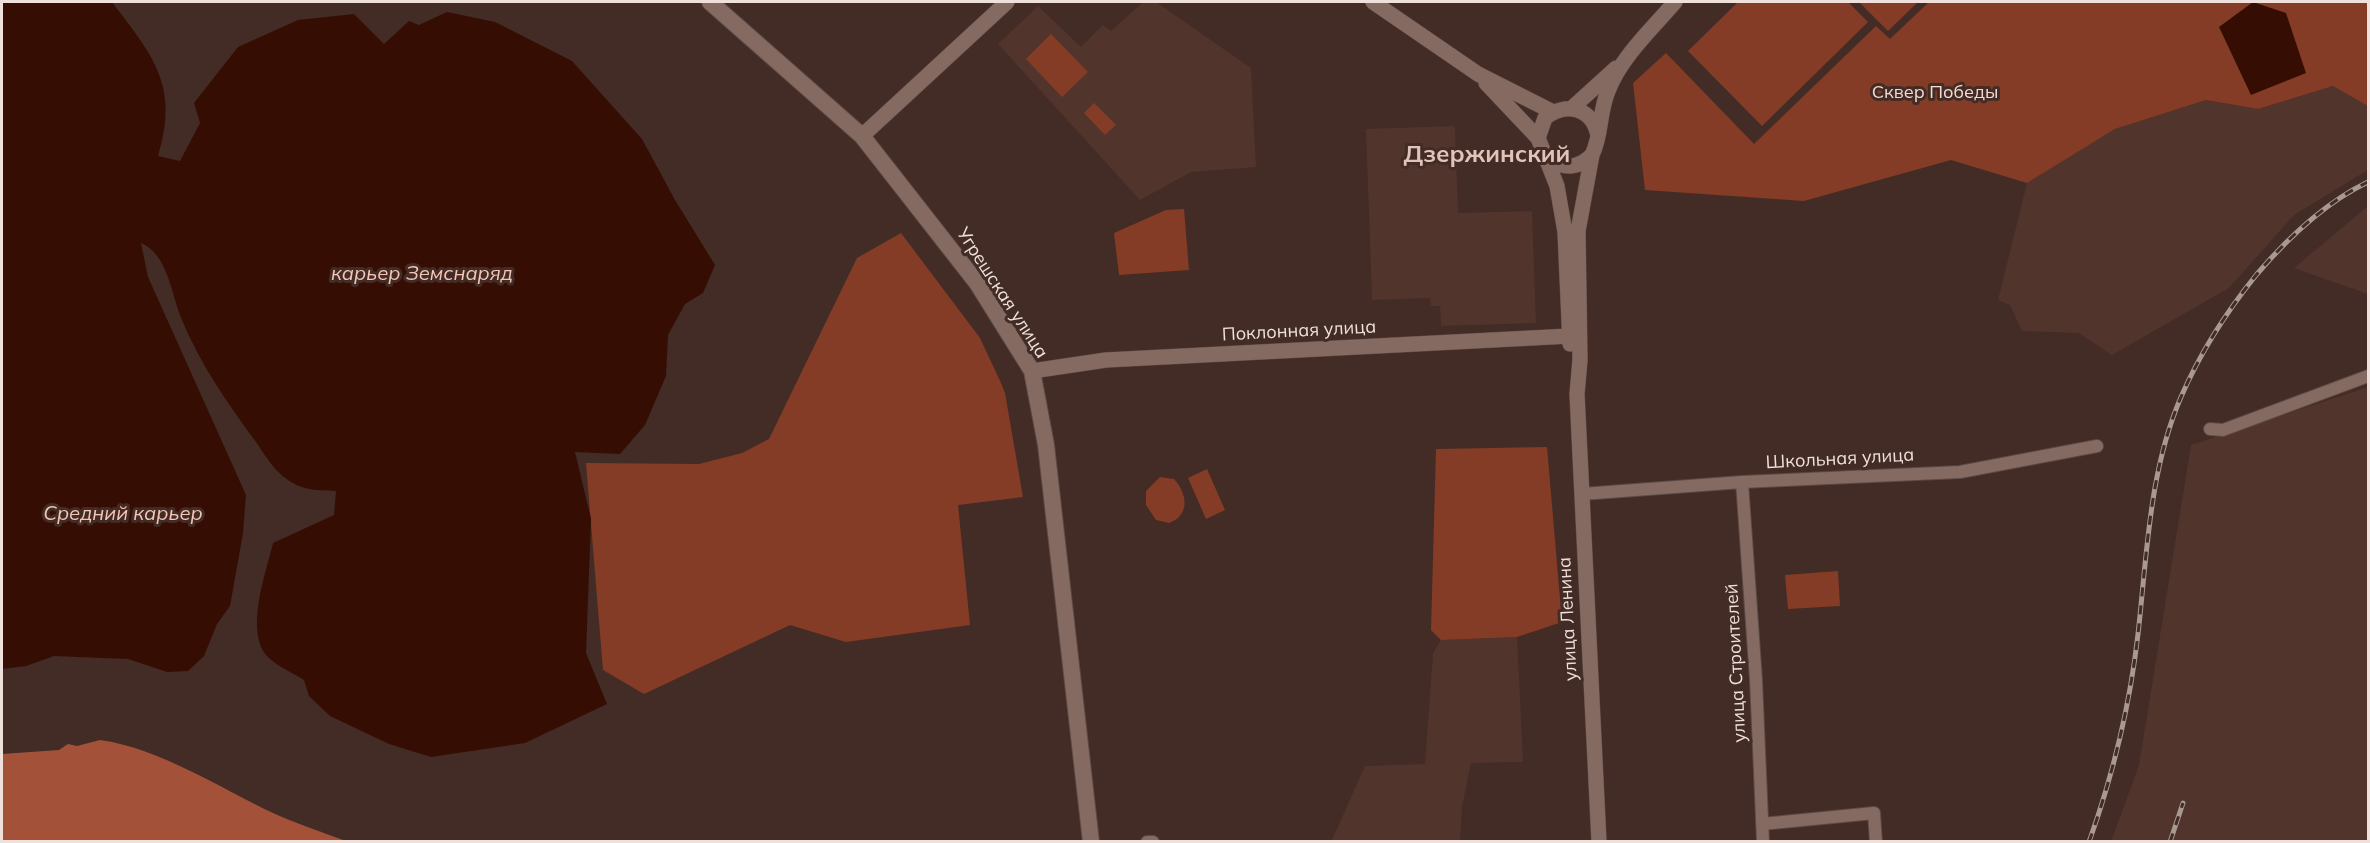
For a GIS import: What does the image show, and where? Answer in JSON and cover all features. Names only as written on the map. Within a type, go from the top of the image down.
[{"type":"main road","name":"Угрешская улица","points":[[710,2],[862,136],[977,283],[1032,372],[1047,457],[1091,842]]},
{"type":"street","points":[[862,136],[1007,2]]},
{"type":"street","points":[[1373,2],[1478,74],[1553,111],[1572,108],[1589,116],[1596,128],[1598,138]]},
{"type":"street","name":"улица Ленина","points":[[1572,108],[1626,60],[1675,2]]},
{"type":"street","name":"улица Ленина","points":[[1599,842],[1577,394],[1580,360],[1578,231],[1592,155],[1598,138],[1602,108],[1608,89],[1626,60]]},
{"type":"street","name":"улица Ленина","points":[[1478,74],[1538,138],[1540,148],[1548,159],[1557,186],[1565,232],[1570,361],[1577,394]]},
{"type":"street","points":[[1538,138],[1540,127],[1553,111]]},
{"type":"street","points":[[1548,159],[1560,166],[1570,167],[1585,162],[1592,155]]},
{"type":"street","name":"Поклонная улица","points":[[1032,372],[1106,360],[1570,336]]},
{"type":"street","points":[[2210,429],[2223,430],[2368,376]]},
{"type":"street","name":"Школьная улица","points":[[1582,494],[1742,482],[1960,472],[2097,446]]},
{"type":"street","name":"улица Строителей","points":[[1742,482],[1756,680],[1762,842]]},
{"type":"street","points":[[1762,824],[1874,813],[1876,842]]},
{"type":"street","points":[[1147,842],[1153,842]]},
{"type":"shaded area","points":[[1143,2],[1156,2],[1251,68],[1256,167],[1191,172],[1140,200],[998,44],[1038,6],[1081,47],[1103,25],[1111,31]]},
{"type":"shaded area","points":[[2333,86],[2368,106],[2368,170],[2294,215],[2229,288],[2112,355],[2079,333],[2022,331],[2010,305],[1998,300],[2027,183],[2115,129],[2206,100],[2258,109]]},
{"type":"shaded area","points":[[1455,126],[1458,213],[1532,211],[1536,323],[1441,326],[1440,306],[1431,306],[1430,298],[1372,300],[1366,129]]},
{"type":"shaded area","points":[[2368,206],[2368,294],[2294,268]]},
{"type":"shaded area","points":[[2368,387],[2368,841],[2111,842],[2139,765],[2191,445]]},
{"type":"shaded area","points":[[1517,637],[1523,762],[1471,763],[1462,807],[1460,841],[1331,842],[1365,766],[1425,764],[1433,653],[1441,640]]},
{"type":"shaded area","points":[[100,740],[122,744],[167,760],[273,813],[346,841],[2,841],[2,754],[59,750],[68,744],[77,746]]},
{"type":"green space","points":[[1738,2],[1848,2],[1868,22],[1762,126],[1688,51]]},
{"type":"green space","points":[[1859,2],[1918,2],[1888,31]]},
{"type":"green space","name":"Сквер Победы","points":[[1929,2],[2368,2],[2368,106],[2333,86],[2258,109],[2206,100],[2115,129],[2027,183],[1951,160],[1804,201],[1645,190],[1633,83],[1666,53],[1754,144],[1876,26],[1890,39]]},
{"type":"green space","points":[[1051,34],[1088,72],[1062,97],[1026,59]]},
{"type":"green space","points":[[1094,103],[1116,125],[1105,135],[1084,113]]},
{"type":"green space","points":[[1184,209],[1189,270],[1119,275],[1114,233],[1166,210]]},
{"type":"green space","points":[[901,233],[980,338],[1005,393],[1023,497],[958,505],[970,625],[846,642],[790,625],[644,694],[603,670],[586,463],[699,464],[742,453],[769,439],[857,258]]},
{"type":"green space","points":[[1547,447],[1562,622],[1517,637],[1441,640],[1431,630],[1436,449]]},
{"type":"green space","points":[[1207,469],[1225,510],[1206,519],[1188,478]]},
{"type":"green space","points":[[1160,477],[1174,479],[1184,497],[1184,509],[1181,515],[1169,523],[1156,520],[1146,505],[1146,491]]},
{"type":"green space","points":[[1838,571],[1840,606],[1788,609],[1785,575]]},
{"type":"water","name":"карьер Земснаряд","points":[[2,2],[112,2],[150,55],[164,90],[166,109],[164,131],[158,156],[180,161],[200,123],[194,103],[238,47],[298,20],[354,14],[384,44],[409,21],[419,25],[447,12],[495,22],[572,61],[642,139],[675,200],[715,265],[703,293],[685,304],[668,335],[666,376],[645,425],[620,454],[575,452],[591,519],[586,653],[607,704],[525,743],[431,757],[389,744],[330,716],[309,696],[304,680],[268,657],[261,646],[257,618],[273,543],[334,515],[336,491],[311,489],[294,484],[278,472],[270,462],[225,398],[197,352],[182,320],[163,265],[150,248],[141,243],[148,277],[246,495],[243,533],[230,606],[217,624],[204,656],[188,671],[167,672],[128,659],[54,656],[26,666],[2,669]]},
{"type":"water","points":[[2253,2],[2286,13],[2306,73],[2251,95],[2219,27]]},
{"type":"railway","points":[[2089,842],[2106,791],[2125,713],[2135,660],[2147,544],[2156,484],[2170,425],[2181,397],[2215,333],[2257,274],[2308,222],[2337,200],[2368,182]]},
{"type":"railway","points":[[2170,842],[2183,803]]},
{"type":"district","name":"Дзержинский","points":[[1487,155]]},
{"type":"water label","name":"Средний карьер","points":[[123,514]]}]
